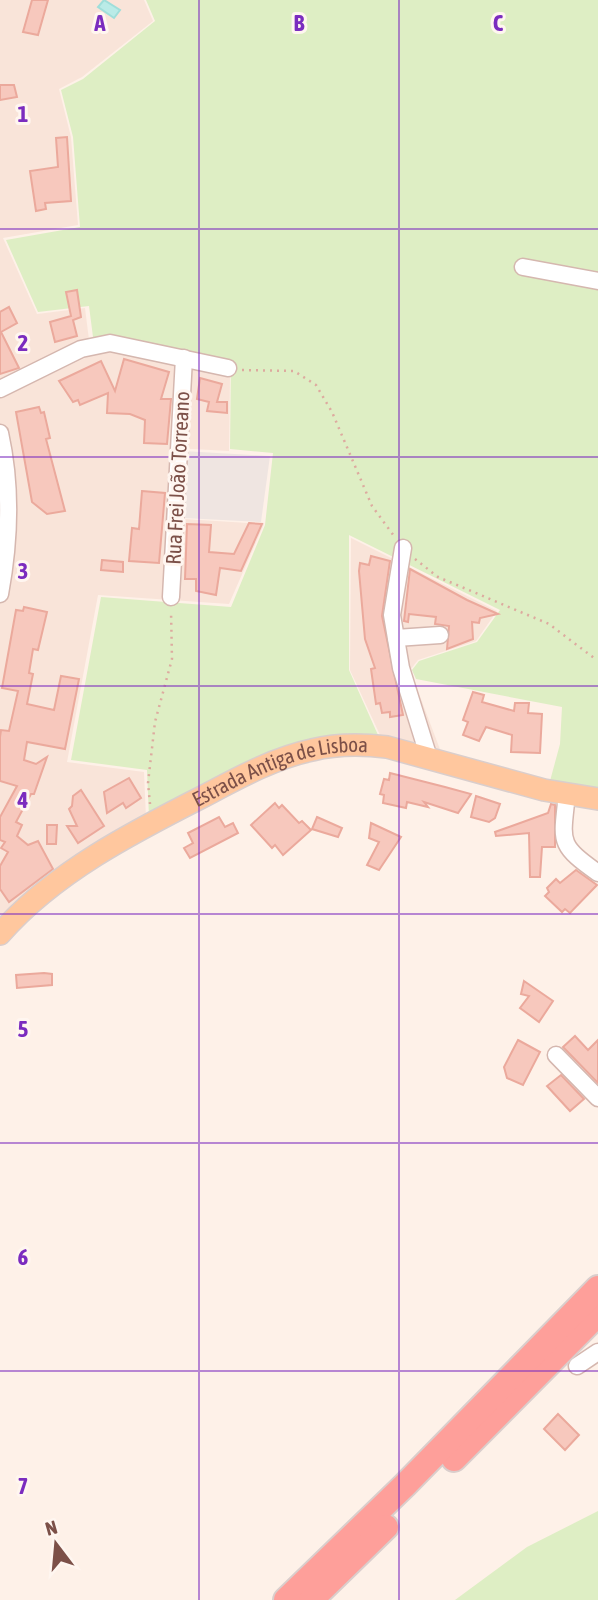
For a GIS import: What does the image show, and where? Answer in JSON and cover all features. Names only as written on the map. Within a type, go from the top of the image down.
[{"type":"highway","points":[[286,1600],[405,1485],[598,1289]]},
{"type":"highway","points":[[311,1600],[598,1314]]},
{"type":"main road","name":"Estrada Antiga de Lisboa","points":[[0,934],[18,913],[80,868],[151,824],[238,778],[313,749],[360,744],[387,747],[567,794],[598,799]]},
{"type":"street","points":[[523,267],[598,281]]},
{"type":"street","name":"Rua Frei João Torreano","points":[[0,389],[81,349],[110,343],[229,368]]},
{"type":"street","name":"Rua Frei João Torreano","points":[[171,597],[184,359]]},
{"type":"street","points":[[0,433],[8,468],[9,548],[0,594]]},
{"type":"street","points":[[402,548],[391,615],[401,668],[429,758]]},
{"type":"street","points":[[396,638],[440,635]]},
{"type":"street","points":[[567,794],[563,834],[566,844],[570,854],[598,873]]},
{"type":"street","points":[[556,1055],[598,1098]]},
{"type":"street","points":[[577,1366],[598,1352]]},
{"type":"path","points":[[229,368],[258,372],[294,371],[316,385],[332,412],[372,506],[402,548],[438,577],[549,624],[594,658]]},
{"type":"path","points":[[151,824],[148,783],[155,722],[172,659],[171,597]]},
{"type":"shaded area","points":[[0,0],[144,0],[153,21],[82,77],[59,89],[71,137],[78,225],[3,238],[37,314],[85,308],[89,340],[56,352],[0,383]]},
{"type":"shaded area","points":[[102,350],[230,377],[229,451],[174,448],[168,518],[264,524],[229,604],[98,595],[67,762],[144,772],[146,818],[0,923],[0,398]]},
{"type":"shaded area","points":[[183,451],[270,456],[261,522],[184,518],[180,513]]},
{"type":"shaded area","points":[[351,538],[497,611],[476,641],[418,660],[410,670],[441,752],[380,735],[350,670]]},
{"type":"green space","points":[[146,0],[598,0],[598,789],[550,781],[560,744],[562,707],[416,679],[412,670],[419,661],[477,642],[500,610],[349,535],[349,670],[378,735],[362,736],[149,817],[147,770],[71,760],[101,597],[231,607],[265,525],[273,453],[230,449],[231,361],[110,337],[93,337],[89,306],[38,312],[6,240],[80,227],[73,137],[61,90],[83,79],[155,21]]},
{"type":"green space","points":[[598,1511],[598,1600],[455,1600],[527,1547]]},
{"type":"water","points":[[104,0],[120,10],[114,18],[98,7]]},
{"type":"building","points":[[32,0],[48,0],[38,35],[23,32]]},
{"type":"building","points":[[0,85],[14,85],[17,97],[0,100]]},
{"type":"building","points":[[67,137],[71,201],[45,203],[46,209],[36,211],[30,171],[58,167],[56,138]]},
{"type":"building","points":[[77,290],[81,317],[73,320],[77,336],[55,342],[50,322],[71,316],[66,292]]},
{"type":"building","points":[[9,307],[17,323],[1,332],[19,368],[0,374],[0,312]]},
{"type":"building","points":[[124,359],[169,372],[161,399],[171,399],[167,444],[144,443],[145,420],[130,414],[107,413],[108,393],[80,405],[78,400],[73,402],[59,381],[101,361],[115,391]]},
{"type":"building","points":[[200,378],[222,384],[217,402],[227,402],[227,413],[207,411],[209,402],[197,399]]},
{"type":"building","points":[[39,407],[41,413],[44,412],[50,438],[46,439],[65,511],[47,514],[32,502],[16,412]]},
{"type":"building","points":[[142,491],[165,493],[159,563],[129,561],[132,528],[139,529]]},
{"type":"building","points":[[249,523],[262,524],[241,571],[220,568],[216,595],[196,591],[196,579],[185,579],[187,524],[211,525],[209,552],[234,554]]},
{"type":"building","points":[[371,556],[390,561],[382,616],[403,715],[390,717],[390,712],[382,713],[380,703],[376,704],[371,669],[375,668],[365,639],[359,571],[360,563],[369,565]]},
{"type":"building","points":[[102,560],[123,562],[123,572],[101,570]]},
{"type":"building","points":[[410,569],[498,614],[480,618],[479,623],[472,622],[473,639],[447,649],[449,626],[435,624],[436,617],[409,614],[408,622],[404,621]]},
{"type":"building","points":[[24,607],[47,612],[38,650],[33,649],[29,673],[33,674],[27,704],[54,710],[61,676],[79,679],[65,749],[27,742],[24,760],[36,764],[47,757],[34,794],[31,794],[16,822],[22,825],[17,836],[28,845],[38,841],[53,869],[9,902],[0,889],[0,866],[8,852],[1,848],[5,842],[0,840],[0,817],[17,786],[0,781],[0,737],[1,730],[9,731],[18,691],[2,688],[16,610],[23,611]]},
{"type":"building","points":[[473,692],[484,695],[482,702],[514,711],[515,703],[529,703],[528,713],[542,714],[540,753],[511,752],[512,735],[486,727],[479,741],[463,735],[468,722],[463,720]]},
{"type":"building","points":[[390,773],[471,794],[458,813],[424,802],[428,807],[407,802],[406,808],[383,803],[384,795],[380,794],[384,779],[389,780]]},
{"type":"building","points":[[129,778],[141,798],[126,808],[123,803],[107,813],[104,792]]},
{"type":"building","points":[[81,790],[104,826],[78,843],[67,826],[77,826],[69,809],[73,796]]},
{"type":"building","points":[[476,796],[500,804],[495,818],[489,822],[471,817]]},
{"type":"building","points":[[275,803],[279,808],[282,805],[299,823],[302,821],[311,830],[283,855],[275,845],[272,848],[251,825]]},
{"type":"building","points":[[551,804],[555,805],[555,847],[542,847],[540,877],[530,877],[529,833],[496,836],[495,832],[548,813]]},
{"type":"building","points":[[219,817],[225,827],[233,823],[238,833],[190,858],[184,848],[193,843],[188,833]]},
{"type":"building","points":[[317,817],[342,828],[338,837],[312,829]]},
{"type":"building","points":[[371,823],[401,837],[379,870],[367,865],[379,842],[369,838]]},
{"type":"building","points":[[47,825],[57,825],[56,844],[47,844]]},
{"type":"building","points":[[576,870],[597,885],[570,913],[565,909],[562,912],[545,896],[549,892],[547,888],[556,879],[560,883]]},
{"type":"building","points":[[52,974],[52,985],[17,988],[16,975]]},
{"type":"building","points":[[524,981],[553,1001],[539,1022],[520,1008],[529,996],[521,994]]},
{"type":"building","points":[[575,1036],[588,1050],[598,1040],[598,1083],[563,1047]]},
{"type":"building","points":[[518,1040],[540,1052],[523,1085],[507,1078],[504,1067]]},
{"type":"building","points":[[561,1075],[584,1099],[570,1111],[547,1086]]},
{"type":"building","points":[[558,1414],[579,1435],[565,1450],[544,1429]]}]
